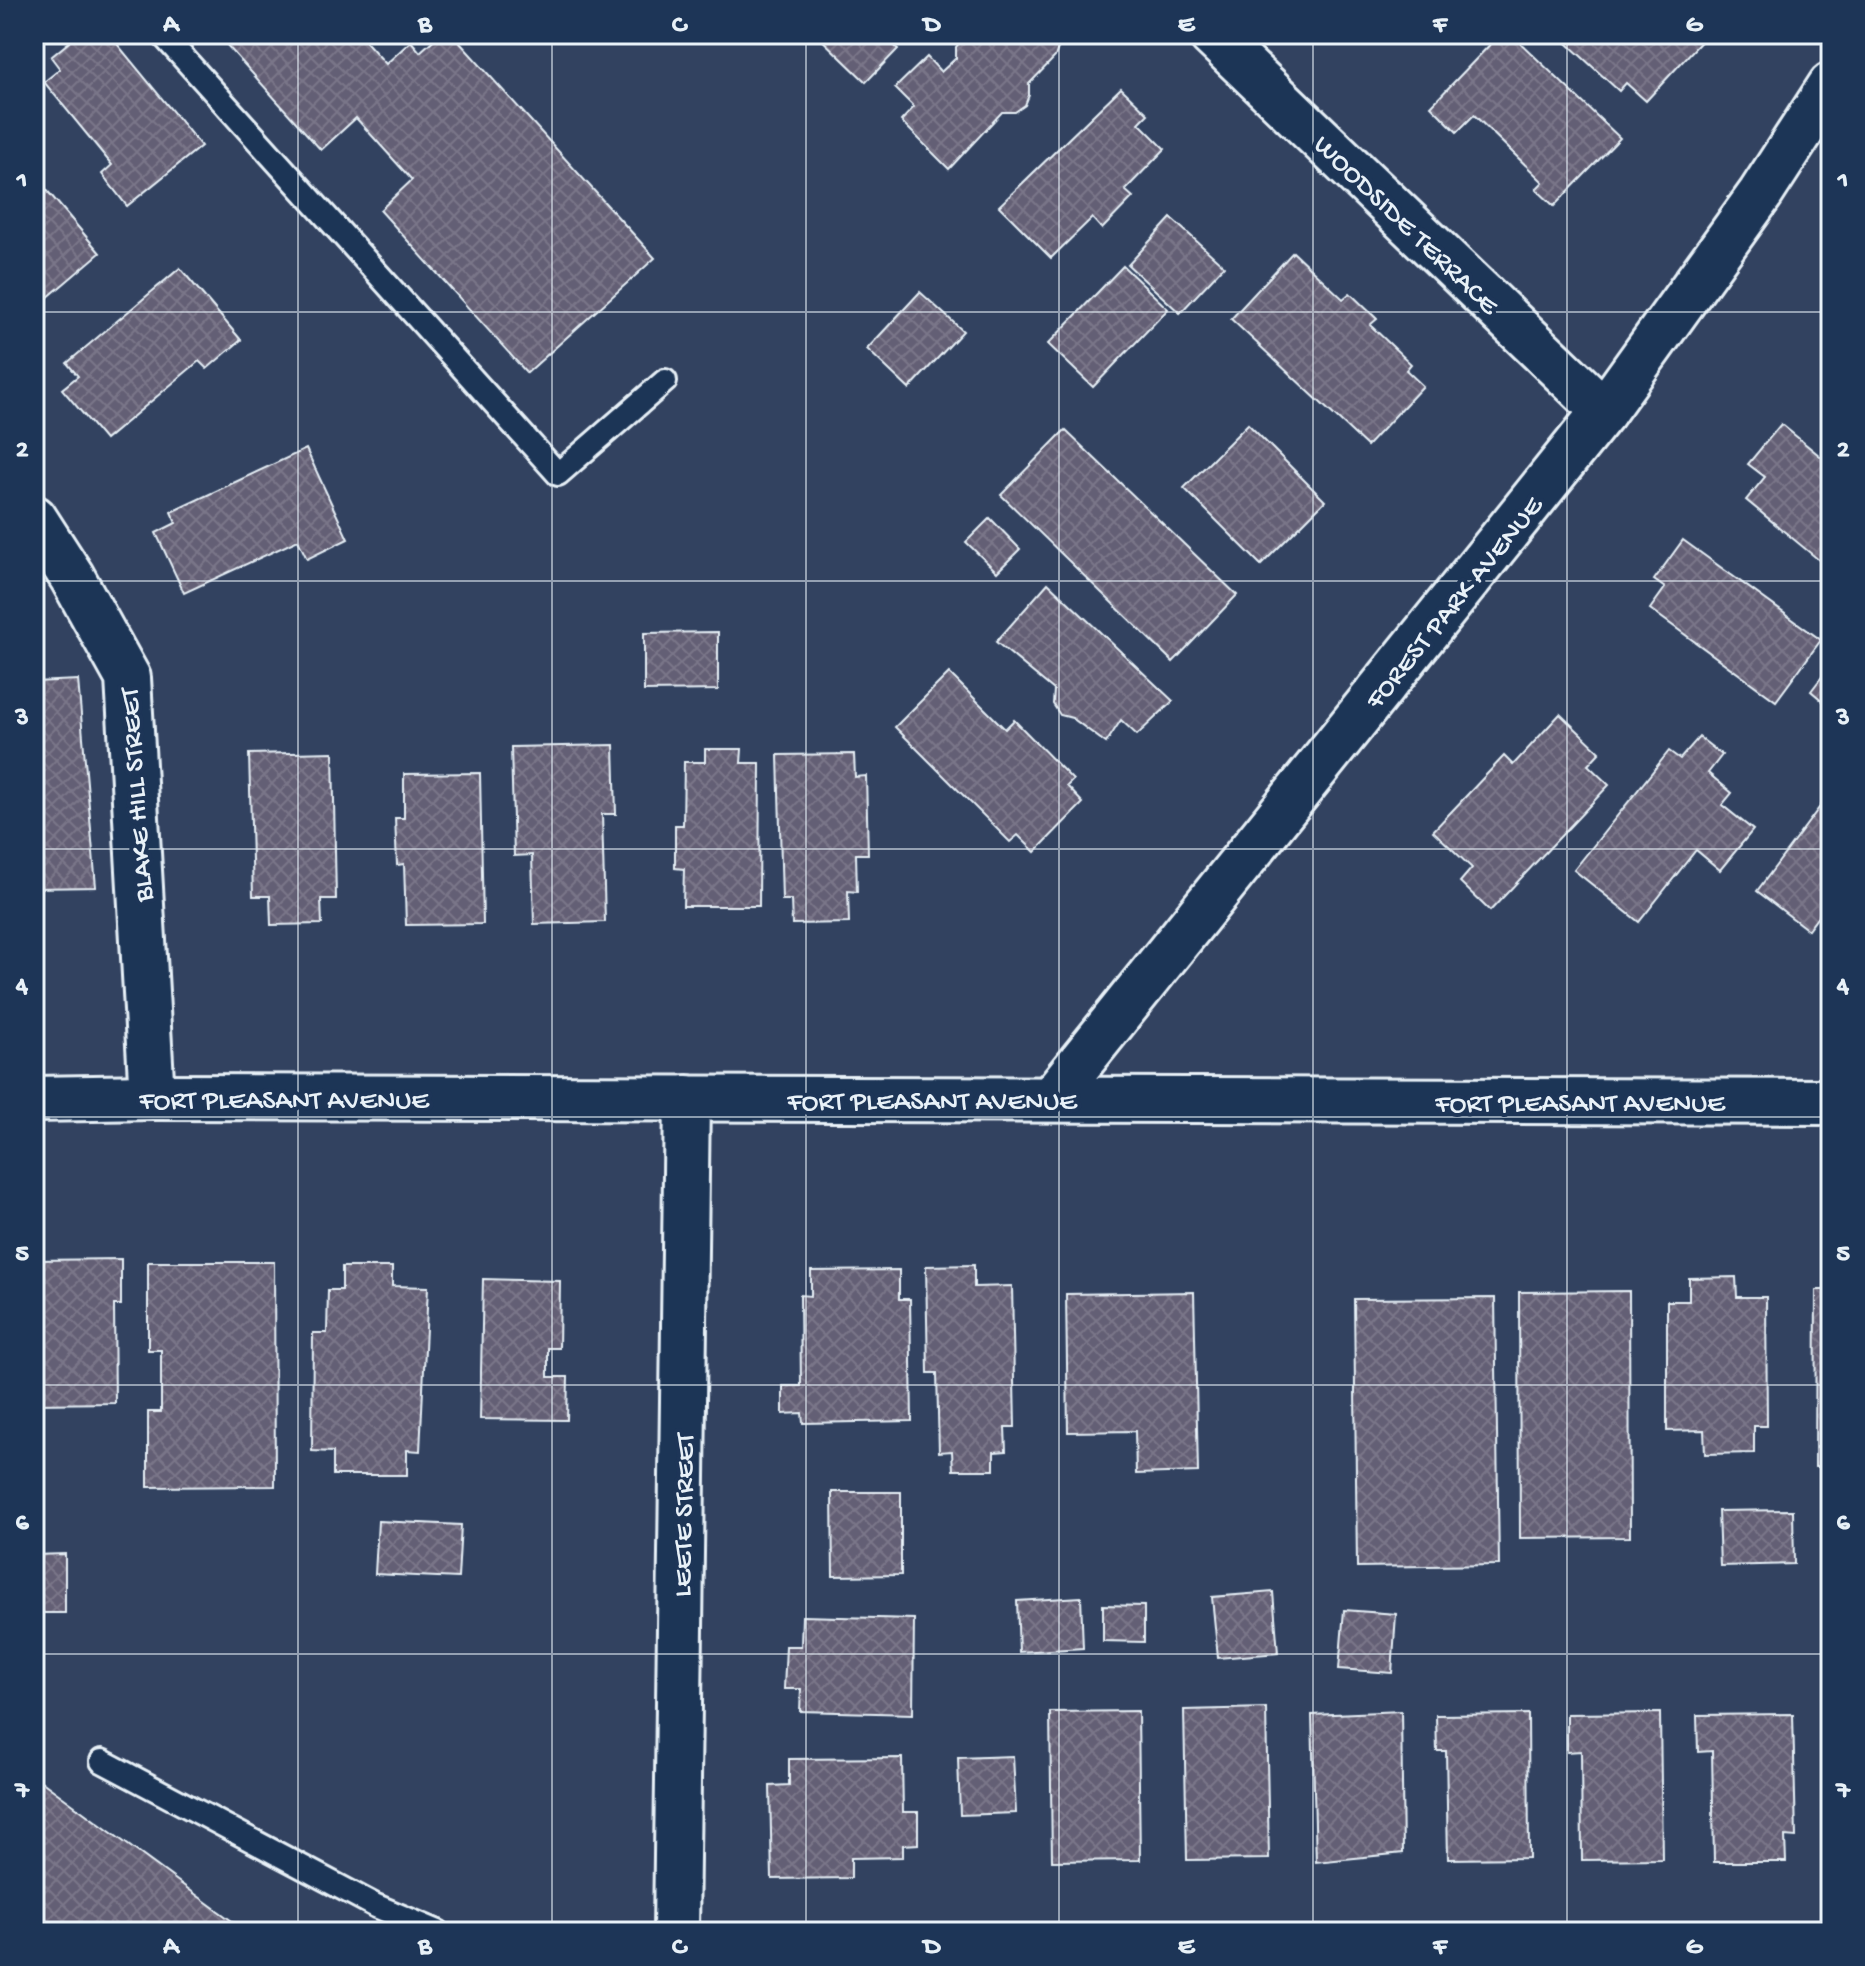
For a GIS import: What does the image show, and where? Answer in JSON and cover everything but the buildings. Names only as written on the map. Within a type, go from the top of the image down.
[{"type":"street","name":"WOODSIDE TERRACE","points":[[1211,34],[1604,411]]},
{"type":"street","name":"FOREST PARK AVENUE","points":[[1051,1099],[1604,411],[1761,193],[1831,85]]},
{"type":"street","name":"BLAKE HILL STREET","points":[[34,518],[72,577],[128,678],[152,1097]]},
{"type":"street","name":"LEETE STREET","points":[[676,1932],[687,1098]]},
{"type":"street","name":"FORT PLEASANT AVENUE","points":[[34,1099],[1831,1102]]},
{"type":"lane","points":[[162,34],[558,474],[665,381]]},
{"type":"lane","points":[[102,1761],[376,1906],[438,1932]]}]
